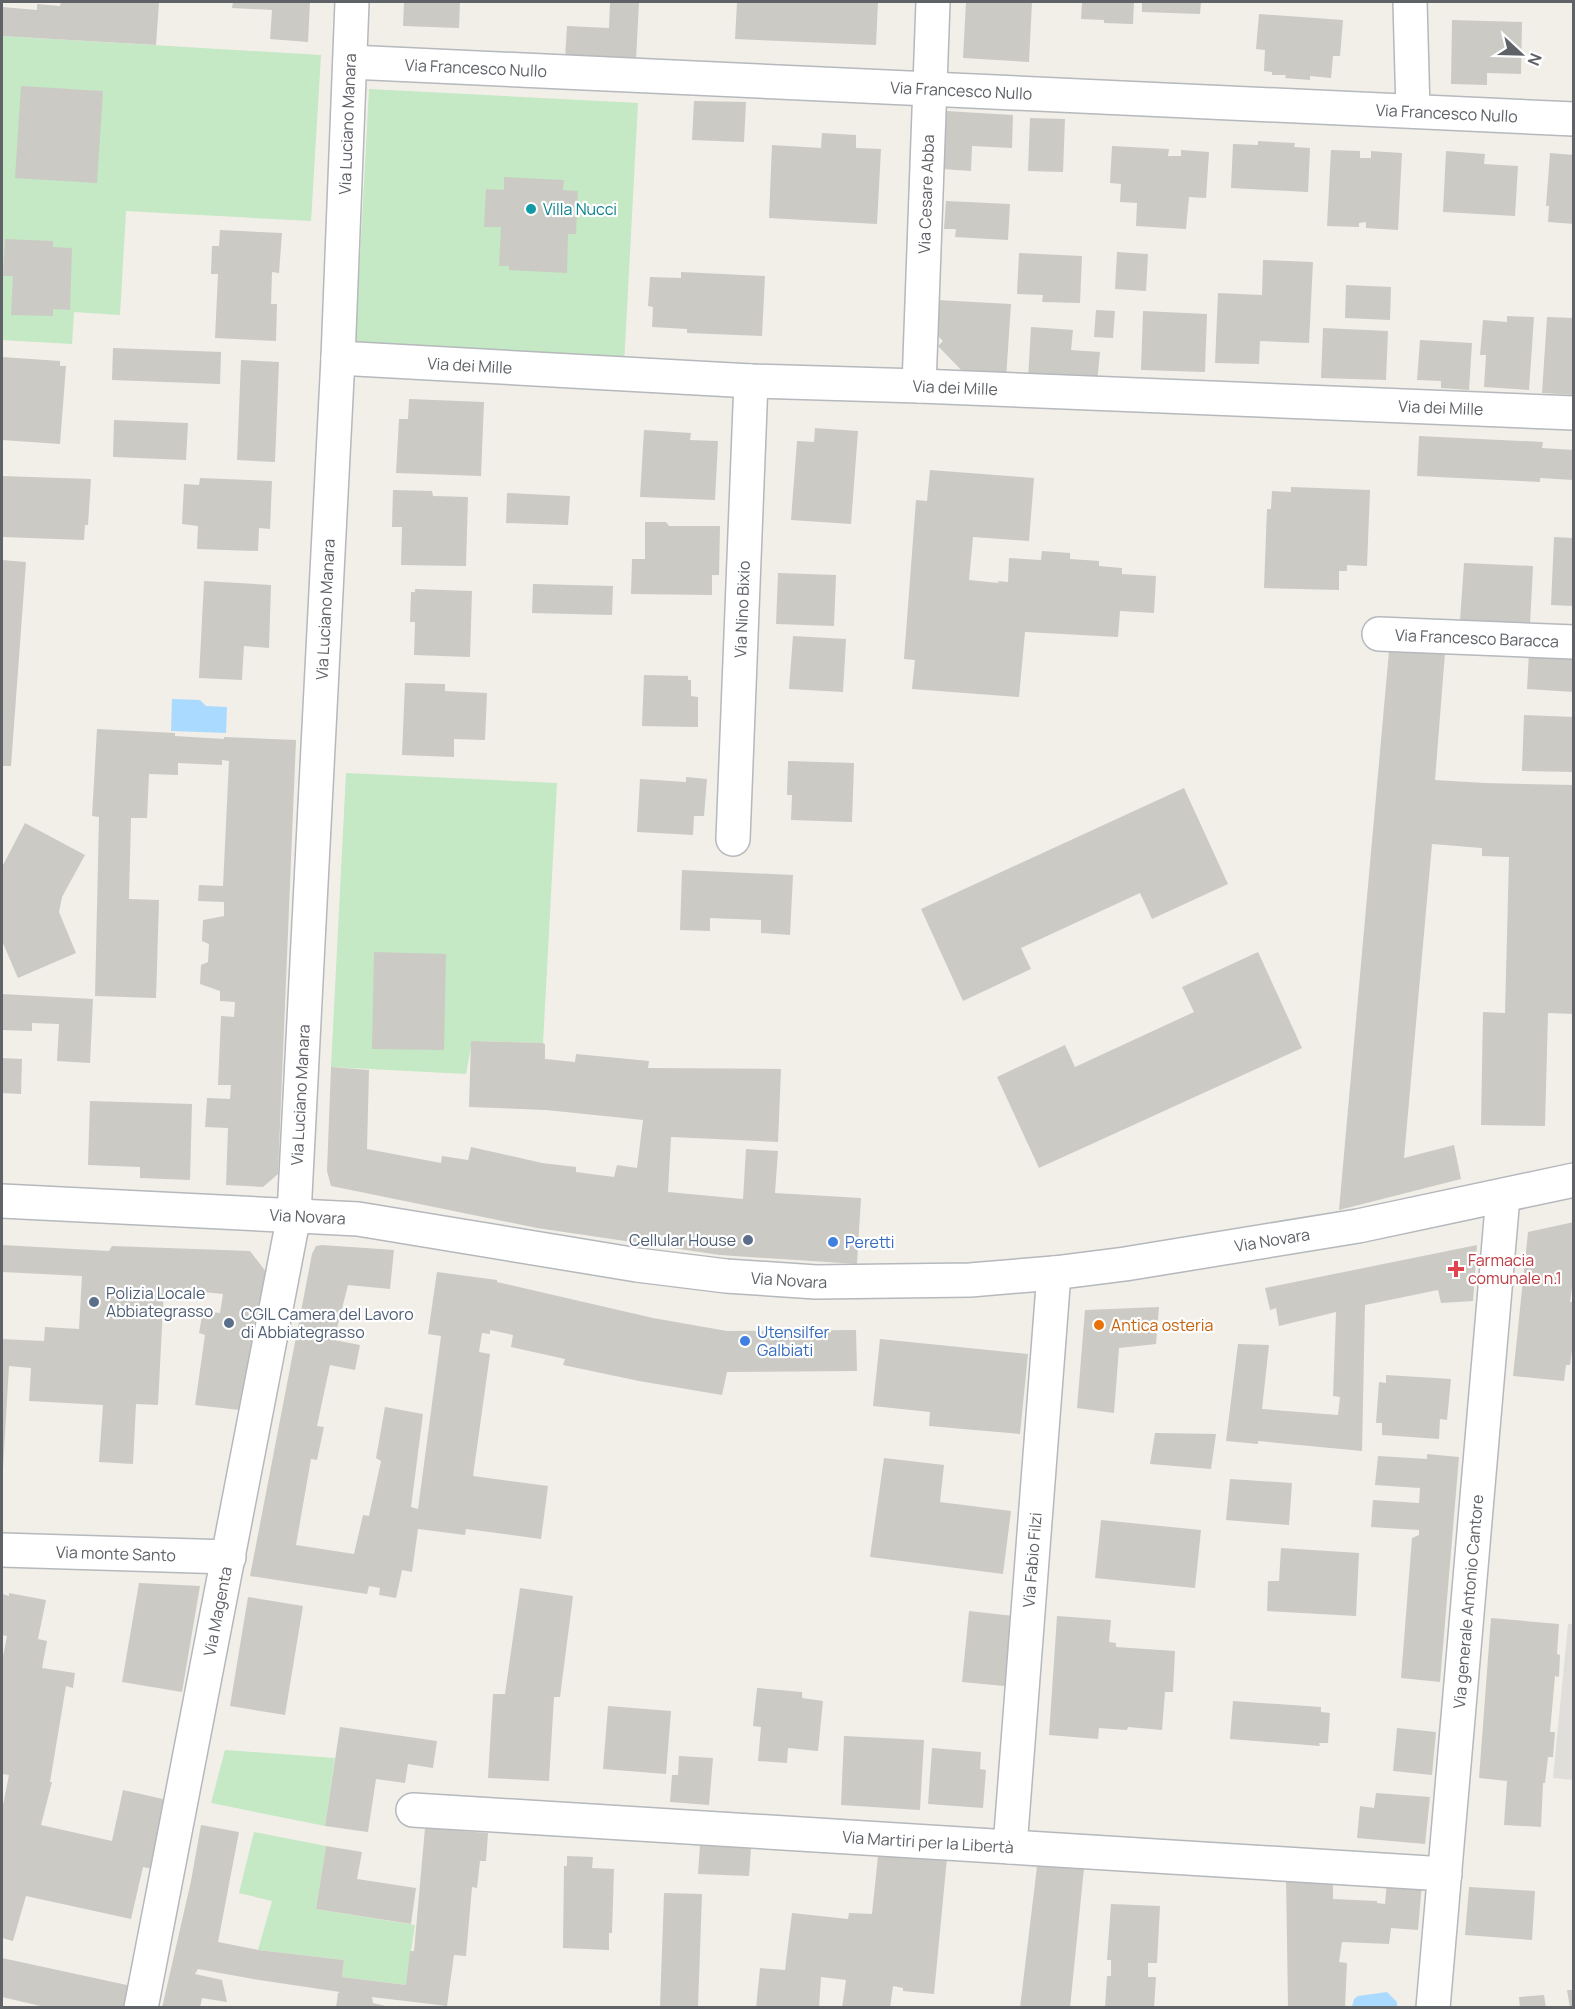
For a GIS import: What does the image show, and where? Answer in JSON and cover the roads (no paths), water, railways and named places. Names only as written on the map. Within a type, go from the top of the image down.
[{"type":"street","name":"Via Luciano Manara","points":[[294,1215],[338,358],[352,2]]},
{"type":"street","name":"Via Cesare Abba","points":[[919,386],[933,2]]},
{"type":"street","points":[[1410,2],[1413,111]]},
{"type":"street","name":"Via Francesco Nullo","points":[[350,62],[1574,119]]},
{"type":"street","name":"Via dei Mille","points":[[338,358],[751,381],[1574,413]]},
{"type":"street","name":"Via Nino Bixio","points":[[733,839],[751,381]]},
{"type":"street","name":"Via Francesco Baracca","points":[[1379,634],[1574,642]]},
{"type":"street","name":"Via Novara","points":[[2,1201],[358,1219],[637,1265],[726,1276],[816,1282],[970,1280],[1125,1264],[1358,1226],[1574,1180]]},
{"type":"street","name":"Via generale Antonio Cantore","points":[[1433,2007],[1503,1196]]},
{"type":"street","name":"Via Magenta","points":[[141,2007],[294,1215]]},
{"type":"street","name":"Via Fabio Filzi","points":[[1010,1847],[1054,1273]]},
{"type":"street","name":"Via monte Santo","points":[[2,1550],[229,1557]]},
{"type":"street","name":"Via Martiri per la Libertà","points":[[412,1810],[1445,1874]]},
{"type":"water","points":[[172,699],[200,700],[206,706],[227,707],[226,733],[171,731]]},
{"type":"water","points":[[1387,1992],[1397,2002],[1397,2007],[1352,2007],[1354,1999],[1358,1996]]},
{"type":"place","name":"Villa Nucci","points":[[531,209]]},
{"type":"place","name":"Cellular House","points":[[748,1240]]},
{"type":"place","name":"Peretti","points":[[833,1242]]},
{"type":"place","name":"Farmacia comunale n.1","points":[[1456,1269]]},
{"type":"place","name":"Polizia Locale Abbiategrasso","points":[[94,1302]]},
{"type":"place","name":"CGIL Camera del Lavoro di Abbiategrasso","points":[[229,1323]]},
{"type":"place","name":"Antica osteria","points":[[1099,1325]]},
{"type":"place","name":"Utensilfer Galbiati","points":[[745,1341]]}]
